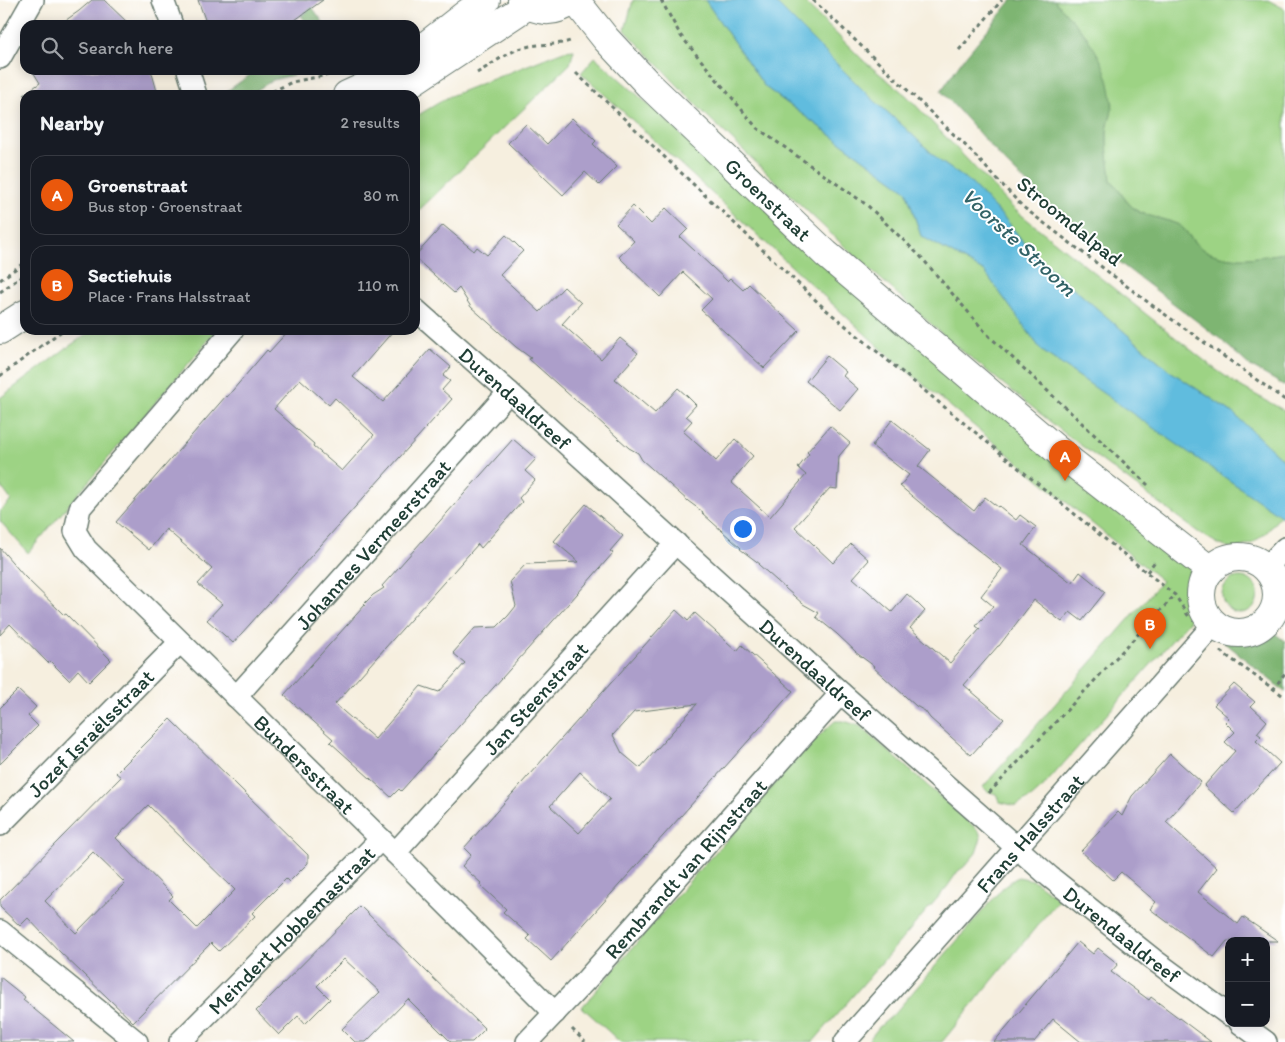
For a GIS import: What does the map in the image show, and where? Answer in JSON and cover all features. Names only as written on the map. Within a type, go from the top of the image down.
[{"type":"street","points":[[22,20],[33,0]]},
{"type":"street","points":[[163,0],[170,20]]},
{"type":"street","points":[[420,50],[486,0]]},
{"type":"street","points":[[399,90],[525,3],[543,10],[551,10],[561,8],[575,0]]},
{"type":"street","name":"Groenstraat","points":[[575,0],[606,39],[649,85],[826,254],[1064,456],[1210,570]]},
{"type":"street","points":[[0,58],[20,23]]},
{"type":"street","points":[[190,75],[194,90]]},
{"type":"street","points":[[341,84],[371,84],[384,75]]},
{"type":"street","name":"Durendaaldreef","points":[[420,313],[841,693],[1050,877],[1139,948],[1225,1012]]},
{"type":"street","points":[[0,330],[20,317]]},
{"type":"street","name":"Bundersstraat","points":[[229,335],[80,508],[75,531],[86,549],[555,1013]]},
{"type":"street","name":"Johannes Vermeerstraat","points":[[236,697],[509,392]]},
{"type":"street","name":"Jan Steenstraat","points":[[388,846],[676,543]]},
{"type":"street","points":[[1266,568],[1285,548]]},
{"type":"street","points":[[1237,558],[1248,558],[1266,568],[1275,582],[1278,595],[1276,607],[1277,624],[1261,627],[1249,632],[1208,631],[1201,593],[1210,570],[1226,559],[1237,558]]},
{"type":"street","name":"Frans Halsstraat","points":[[844,1042],[1208,631]]},
{"type":"street","name":"Jozef Israëlsstraat","points":[[0,825],[180,642]]},
{"type":"street","name":"Rembrandt van Rijnstraat","points":[[528,1042],[587,979],[841,693]]},
{"type":"street","name":"Meindert Hobbemastraat","points":[[180,1042],[388,846]]},
{"type":"street","points":[[0,931],[137,1042]]},
{"type":"street","points":[[1245,1027],[1266,1042]]},
{"type":"path","points":[[662,0],[681,36],[757,128],[867,205],[921,257],[987,334],[1150,486]]},
{"type":"path","name":"Stroomdalpad","points":[[813,0],[967,147],[1023,207],[1148,303],[1285,400]]},
{"type":"path","points":[[959,50],[1002,0]]},
{"type":"path","points":[[472,76],[524,47],[562,44],[572,41]]},
{"type":"path","points":[[576,73],[824,308],[1175,595],[973,809]]},
{"type":"path","points":[[275,90],[292,82],[341,84]]},
{"type":"path","points":[[0,280],[20,266]]},
{"type":"path","points":[[0,292],[20,278]]},
{"type":"path","points":[[0,376],[56,335]]},
{"type":"path","points":[[1208,631],[1274,690],[1285,697]]},
{"type":"path","points":[[1274,690],[1285,673]]},
{"type":"green space","points":[[290,0],[307,0],[321,20],[304,20]]},
{"type":"green space","points":[[633,0],[705,0],[765,87],[906,190],[921,236],[985,272],[1042,351],[1281,515],[1267,532],[1253,543],[1235,549],[1220,545],[1198,532],[1063,432],[950,341],[844,246],[705,114],[625,30]]},
{"type":"green space","points":[[773,0],[804,0],[865,62],[907,96],[1014,209],[1215,369],[1238,385],[1285,411],[1285,462],[1233,413],[1170,371],[1030,251],[1008,222],[970,182],[941,162],[868,95]]},
{"type":"green space","points":[[1012,0],[1054,0],[1084,34],[1099,58],[1105,70],[1112,105],[1107,137],[1111,181],[1131,206],[1144,214],[1179,225],[1197,245],[1210,253],[1230,258],[1241,258],[1285,253],[1285,386],[1250,366],[1219,338],[1112,257],[1045,201],[1005,162],[941,91],[960,63]]},
{"type":"green space","points":[[1054,0],[1268,0],[1285,9],[1285,253],[1230,258],[1210,253],[1197,245],[1179,225],[1139,212],[1128,203],[1111,181],[1107,130],[1113,104],[1087,37]]},
{"type":"green space","points":[[574,50],[570,64],[420,209],[420,114],[450,96],[564,51]]},
{"type":"green space","points":[[595,57],[688,140],[1192,569],[1195,585],[1191,619],[1032,797],[1016,806],[1000,802],[996,794],[987,791],[983,787],[1162,581],[888,355],[581,73]]},
{"type":"green space","points":[[250,75],[292,75],[273,80],[257,90],[228,90]]},
{"type":"green space","points":[[86,335],[213,335],[28,553],[0,521],[0,511],[11,500],[0,485],[0,398]]},
{"type":"green space","points":[[1240,577],[1253,582],[1258,595],[1253,608],[1240,613],[1227,608],[1222,595],[1227,582]]},
{"type":"green space","points":[[1274,633],[1285,641],[1285,692],[1223,641],[1244,642]]},
{"type":"green space","points":[[835,721],[844,721],[860,726],[979,831],[981,838],[976,853],[958,871],[947,887],[813,1042],[620,1042],[582,1007],[809,745]]},
{"type":"green space","points":[[1018,877],[1033,880],[1059,899],[942,1042],[867,1042],[880,1026],[893,1015],[1005,885]]},
{"type":"water","name":"Voorste Stroom","points":[[705,0],[773,0],[868,95],[941,162],[970,182],[1008,222],[1030,251],[1170,371],[1233,413],[1285,462],[1285,519],[1042,351],[985,272],[921,236],[906,190],[765,87]]},
{"type":"building","points":[[92,0],[104,0],[125,20],[66,20]]},
{"type":"building","points":[[198,0],[323,0],[295,20],[205,20]]},
{"type":"building","points":[[35,75],[152,75],[157,90],[30,90],[40,83]]},
{"type":"building","points":[[572,118],[596,141],[593,144],[617,167],[599,185],[585,172],[563,195],[508,143],[526,124],[547,144]]},
{"type":"building","points":[[633,206],[651,224],[666,208],[688,229],[680,237],[727,281],[730,278],[743,290],[749,284],[799,331],[764,368],[701,310],[712,299],[683,272],[660,297],[619,257],[634,241],[616,224]]},
{"type":"building","points":[[443,225],[474,251],[477,247],[487,255],[506,235],[523,251],[500,275],[540,312],[564,287],[581,303],[562,324],[601,359],[620,338],[638,353],[615,379],[655,413],[678,388],[687,396],[696,405],[686,416],[692,421],[683,431],[716,461],[735,439],[753,456],[731,482],[770,517],[806,475],[798,468],[809,454],[807,452],[830,426],[850,443],[839,456],[837,489],[830,488],[795,527],[833,563],[851,544],[869,560],[853,578],[892,612],[907,594],[925,611],[910,628],[950,663],[980,629],[976,626],[993,606],[981,596],[1002,569],[900,486],[909,475],[872,446],[892,420],[930,450],[918,466],[974,511],[985,497],[1016,520],[1020,515],[1036,527],[1023,545],[1072,583],[1080,572],[1105,592],[1082,621],[1070,612],[1062,622],[1034,600],[999,646],[964,685],[1004,719],[971,755],[930,718],[925,711],[916,706],[874,666],[855,652],[816,617],[819,613],[803,604],[760,564],[740,549],[703,512],[642,460],[638,453],[629,448],[529,359],[531,358],[471,307],[459,288],[454,293],[420,262],[420,250]]},
{"type":"building","points":[[284,335],[390,335],[353,377],[383,402],[430,349],[451,367],[443,376],[450,381],[442,390],[452,399],[233,643],[207,620],[222,604],[198,584],[212,569],[166,529],[149,550],[116,522],[267,350],[269,352]],"holes":[[[300,379],[329,405],[335,398],[374,435],[342,471],[274,409]]]},
{"type":"building","points":[[827,356],[846,372],[843,376],[858,389],[840,410],[806,381]]},
{"type":"building","points":[[513,439],[536,459],[525,471],[535,480],[519,498],[522,502],[481,548],[478,544],[335,704],[375,739],[421,686],[439,692],[465,663],[453,653],[475,628],[497,627],[508,616],[516,606],[510,581],[526,564],[579,562],[554,541],[586,504],[623,536],[610,551],[613,553],[586,584],[401,791],[399,789],[391,797],[330,742],[333,739],[284,695],[364,604],[384,588],[382,586]]},
{"type":"building","points":[[0,548],[24,576],[64,615],[66,614],[111,660],[89,682],[78,670],[69,680],[50,661],[48,663],[10,624],[0,635]]},
{"type":"building","points":[[676,610],[688,621],[695,613],[737,651],[742,645],[793,691],[551,961],[527,939],[530,936],[503,912],[506,909],[462,866],[471,855],[464,848]],"holes":[[[697,704],[640,768],[622,753],[613,735],[634,712]],[[580,772],[610,799],[579,833],[550,806]]]},
{"type":"building","points":[[1234,684],[1255,702],[1251,706],[1267,721],[1257,733],[1261,736],[1256,741],[1280,763],[1234,813],[1204,786],[1235,751],[1225,742],[1235,732],[1225,722],[1229,718],[1214,705]]},
{"type":"building","points":[[18,690],[36,707],[28,716],[38,726],[0,764],[0,708]]},
{"type":"building","points":[[170,719],[308,855],[308,863],[289,882],[286,879],[252,913],[255,916],[219,951],[211,943],[133,1022],[59,951],[28,918],[20,926],[0,907],[0,900],[121,777],[116,773]],"holes":[[[148,805],[235,890],[197,928],[169,900],[173,896],[116,838]],[[93,852],[125,883],[76,933],[45,901]]]},
{"type":"building","points":[[1170,754],[1201,782],[1166,822],[1217,868],[1198,892],[1238,924],[1243,917],[1278,941],[1270,941],[1270,937],[1225,937],[1225,943],[1214,957],[1150,909],[1156,902],[1121,872],[1113,880],[1081,851],[1118,812],[1122,816],[1132,796]]},
{"type":"building","points":[[360,906],[485,1029],[472,1042],[451,1042],[408,999],[366,1042],[355,1042],[342,1029],[380,992],[344,959],[317,986],[330,999],[305,1024],[298,1016],[279,1035],[256,1011]]},
{"type":"building","points":[[1078,942],[1093,954],[1098,948],[1118,964],[1111,972],[1149,1000],[1151,997],[1211,1042],[1081,1042],[1053,1019],[1034,1042],[994,1042]]},
{"type":"building","points":[[0,977],[25,997],[23,1000],[74,1042],[0,1042]]},
{"type":"place","name":"Groenstraat","points":[[1065,481]]},
{"type":"place","name":"Sectiehuis","points":[[1150,649]]}]
